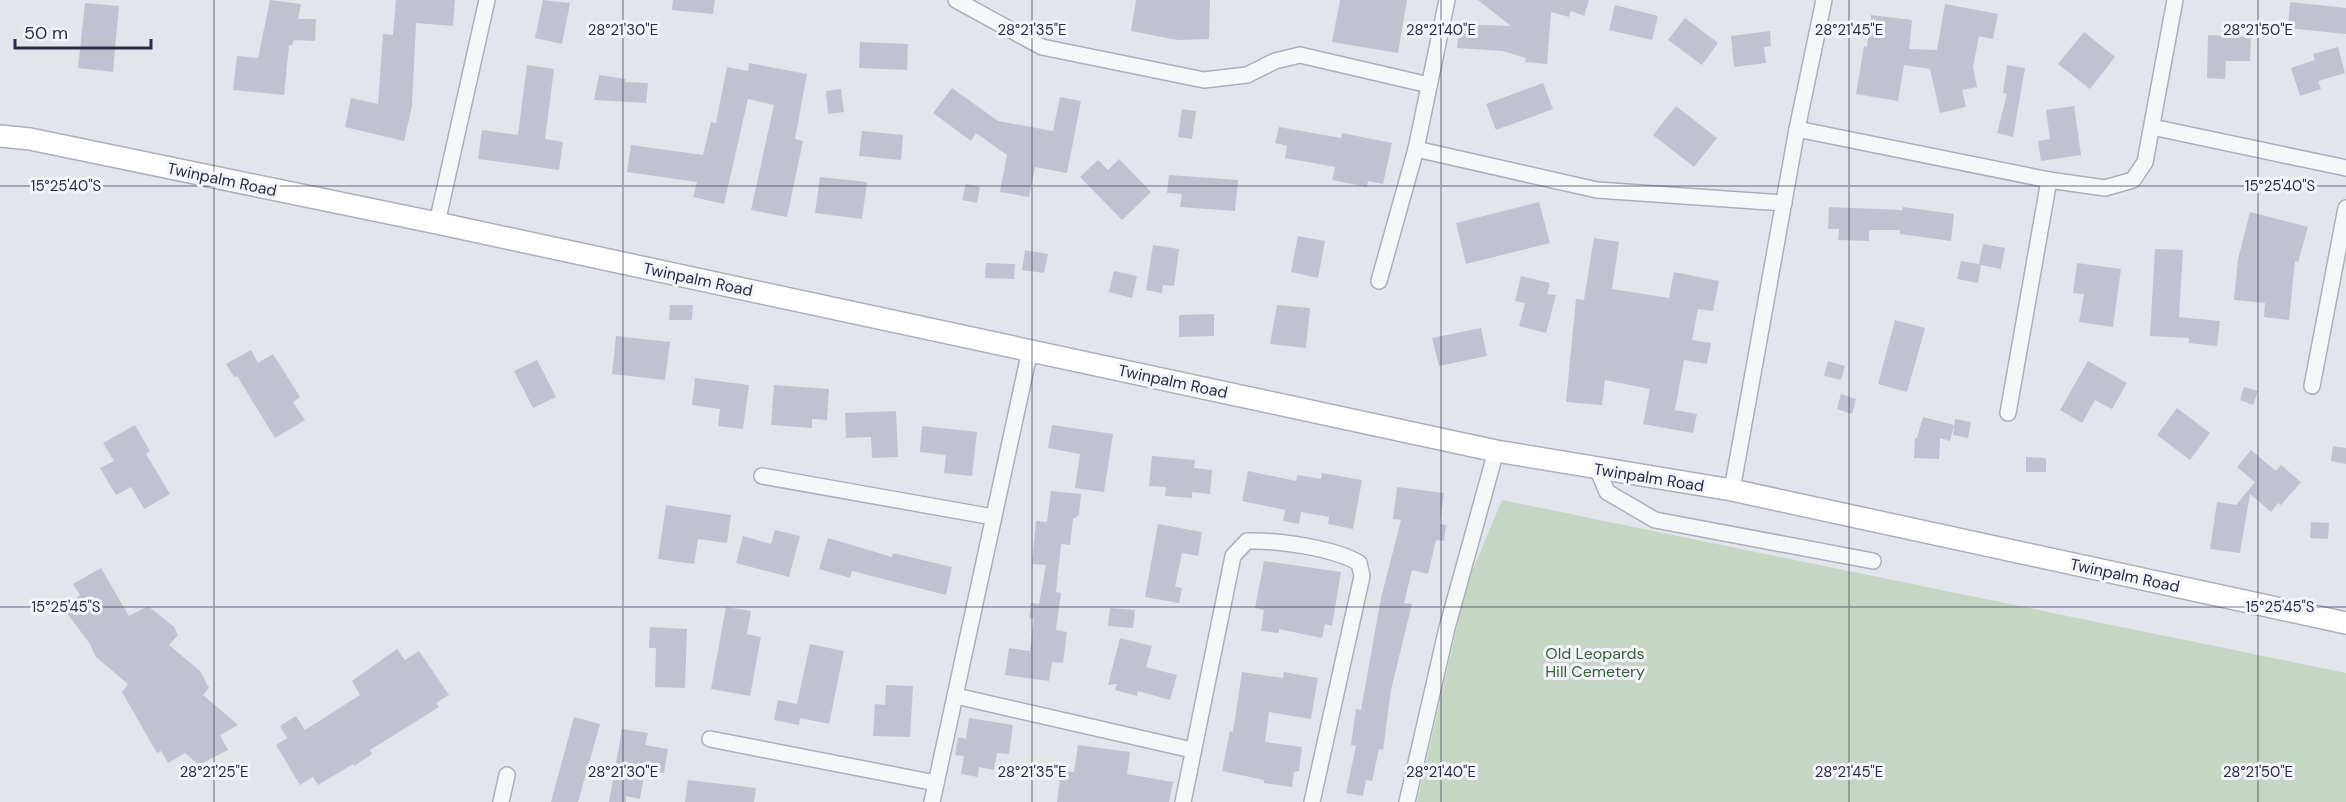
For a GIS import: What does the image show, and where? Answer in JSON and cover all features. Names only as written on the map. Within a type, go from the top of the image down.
[{"type":"main road","points":[[0,118],[30,140]]},
{"type":"main road","name":"Twinpalm Road","points":[[0,136],[30,140],[437,223],[1496,452],[1732,490],[2346,622]]},
{"type":"street","points":[[437,223],[487,0]]},
{"type":"street","points":[[956,0],[1042,47],[1204,80],[1247,75],[1275,61],[1300,55],[1428,85]]},
{"type":"street","points":[[1379,281],[1416,149],[1447,0]]},
{"type":"street","points":[[1732,490],[1797,129],[1824,0]]},
{"type":"street","points":[[1797,129],[2049,180],[2105,188],[2133,180],[2145,162],[2175,0]]},
{"type":"street","points":[[2152,127],[2346,168]]},
{"type":"street","points":[[1416,149],[1597,190],[1784,203]]},
{"type":"street","points":[[2008,413],[2049,180]]},
{"type":"street","points":[[2312,386],[2346,208]]},
{"type":"street","points":[[932,802],[1030,350]]},
{"type":"street","points":[[1407,802],[1447,628],[1496,452]]},
{"type":"street","points":[[1597,468],[1607,492],[1656,520],[1873,561]]},
{"type":"street","points":[[762,476],[993,517]]},
{"type":"street","points":[[1183,802],[1233,556],[1247,541],[1264,540],[1347,556],[1359,563],[1362,576],[1312,802]]},
{"type":"street","points":[[956,696],[1192,750]]},
{"type":"street","points":[[710,740],[936,783]]},
{"type":"street","points":[[501,802],[507,775]]},
{"type":"green space","name":"Old Leopards Hill Cemetery","points":[[1502,500],[2346,673],[2346,802],[1417,802],[1467,583]]},
{"type":"building","points":[[270,0],[301,4],[298,19],[316,19],[315,41],[294,40],[292,45],[289,45],[284,95],[233,90],[237,56],[258,58]]},
{"type":"building","points":[[396,0],[455,0],[453,26],[416,23],[412,106],[404,141],[345,127],[351,98],[378,104],[383,34],[393,35]]},
{"type":"building","points":[[543,0],[570,3],[562,44],[535,38]]},
{"type":"building","points":[[673,0],[715,0],[713,14],[672,10]]},
{"type":"building","points":[[1136,0],[1210,0],[1209,39],[1177,40],[1131,31]]},
{"type":"building","points":[[1340,0],[1407,0],[1398,53],[1332,42]]},
{"type":"building","points":[[1478,0],[1589,0],[1584,16],[1571,11],[1569,17],[1551,12],[1547,64],[1525,62],[1526,58],[1503,51],[1457,48],[1459,24],[1511,26]]},
{"type":"building","points":[[2290,2],[2346,8],[2346,34],[2288,28]]},
{"type":"building","points":[[85,3],[119,6],[113,72],[78,68]]},
{"type":"building","points":[[1945,4],[1998,14],[1993,39],[1979,36],[1973,67],[1977,87],[1962,90],[1966,107],[1940,113],[1930,69],[1904,65],[1898,101],[1856,94],[1864,46],[1867,47],[1871,15],[1912,20],[1909,49],[1937,50]]},
{"type":"building","points":[[1615,5],[1658,16],[1652,40],[1609,30]]},
{"type":"building","points":[[1685,18],[1718,43],[1702,65],[1668,40]]},
{"type":"building","points":[[1770,31],[1771,46],[1764,47],[1766,63],[1734,67],[1731,36]]},
{"type":"building","points":[[2084,32],[2115,57],[2090,89],[2058,64]]},
{"type":"building","points":[[2208,35],[2251,37],[2250,61],[2226,61],[2225,79],[2207,78]]},
{"type":"building","points":[[860,42],[908,44],[907,70],[859,68]]},
{"type":"building","points":[[2338,47],[2345,73],[2318,81],[2321,89],[2300,96],[2291,68],[2315,60],[2313,54]]},
{"type":"building","points":[[749,63],[807,74],[795,139],[803,141],[787,217],[751,210],[774,105],[748,99],[724,204],[693,197],[697,182],[627,172],[631,145],[703,155],[711,122],[716,123],[727,67],[748,71]]},
{"type":"building","points":[[527,65],[554,69],[545,139],[563,142],[559,170],[478,159],[482,130],[518,135]]},
{"type":"building","points":[[2007,65],[2025,68],[2013,137],[1997,133],[2007,94],[2003,93]]},
{"type":"building","points":[[599,75],[626,79],[625,82],[648,83],[646,103],[594,100]]},
{"type":"building","points":[[1543,83],[1553,109],[1496,130],[1486,104]]},
{"type":"building","points":[[952,88],[998,121],[1053,131],[1060,97],[1081,101],[1067,173],[1035,167],[1029,197],[1000,192],[1007,155],[976,133],[971,141],[933,113]]},
{"type":"building","points":[[841,89],[844,112],[828,114],[826,91]]},
{"type":"building","points":[[1676,106],[1717,138],[1694,167],[1653,135]]},
{"type":"building","points":[[2074,106],[2081,155],[2041,161],[2038,141],[2050,139],[2046,110]]},
{"type":"building","points":[[1182,109],[1196,111],[1192,139],[1178,137]]},
{"type":"building","points":[[1279,127],[1341,138],[1342,133],[1392,143],[1383,184],[1368,181],[1367,187],[1332,180],[1335,167],[1285,158],[1287,146],[1275,143]]},
{"type":"building","points":[[862,131],[903,135],[901,160],[859,156]]},
{"type":"building","points":[[1119,159],[1151,192],[1122,220],[1080,177],[1098,160],[1108,170]]},
{"type":"building","points":[[1169,175],[1238,180],[1235,211],[1180,207],[1182,194],[1167,193]]},
{"type":"building","points":[[820,177],[867,182],[862,219],[815,213]]},
{"type":"building","points":[[966,184],[980,187],[977,203],[962,200]]},
{"type":"building","points":[[1539,202],[1550,243],[1466,264],[1456,223]]},
{"type":"building","points":[[1829,207],[1902,210],[1903,207],[1954,214],[1951,241],[1900,234],[1900,230],[1869,230],[1869,241],[1838,240],[1839,229],[1828,229]]},
{"type":"building","points":[[2250,212],[2308,227],[2298,262],[2295,261],[2289,320],[2264,317],[2265,303],[2234,300],[2238,259]]},
{"type":"building","points":[[1298,236],[1325,241],[1318,278],[1291,272]]},
{"type":"building","points":[[1594,238],[1619,242],[1612,289],[1669,298],[1674,272],[1719,281],[1713,311],[1698,309],[1692,340],[1711,343],[1707,364],[1684,360],[1675,410],[1697,414],[1693,433],[1643,424],[1650,389],[1605,380],[1602,405],[1566,402],[1576,299],[1584,300]]},
{"type":"building","points":[[1983,244],[2005,248],[2001,269],[1981,265],[1978,283],[1957,279],[1961,261],[1979,264]]},
{"type":"building","points":[[1153,245],[1179,249],[1174,286],[1163,285],[1162,293],[1146,290]]},
{"type":"building","points":[[2155,249],[2183,250],[2179,317],[2220,321],[2217,346],[2188,343],[2189,338],[2150,336]]},
{"type":"building","points":[[1025,250],[1048,254],[1044,273],[1022,270]]},
{"type":"building","points":[[986,263],[1015,264],[1014,279],[985,278]]},
{"type":"building","points":[[2077,263],[2121,269],[2113,327],[2079,322],[2084,294],[2073,293]]},
{"type":"building","points":[[1114,271],[1137,276],[1132,298],[1109,292]]},
{"type":"building","points":[[1521,276],[1550,283],[1547,294],[1556,295],[1546,333],[1519,326],[1525,303],[1515,301]]},
{"type":"building","points":[[670,305],[693,305],[692,320],[669,320]]},
{"type":"building","points":[[1277,305],[1310,308],[1306,348],[1270,344]]},
{"type":"building","points":[[1214,314],[1214,336],[1179,337],[1179,315]]},
{"type":"building","points":[[1895,320],[1925,328],[1907,392],[1878,384]]},
{"type":"building","points":[[1481,328],[1487,356],[1439,366],[1432,338]]},
{"type":"building","points":[[616,336],[670,342],[665,380],[612,374]]},
{"type":"building","points":[[251,350],[258,363],[273,354],[300,397],[293,402],[305,420],[275,438],[237,376],[234,377],[226,364]]},
{"type":"building","points":[[537,360],[556,397],[533,408],[514,371]]},
{"type":"building","points":[[1828,361],[1845,366],[1841,380],[1824,376]]},
{"type":"building","points":[[2088,361],[2127,383],[2112,409],[2095,400],[2082,423],[2060,410]]},
{"type":"building","points":[[695,378],[749,385],[743,429],[718,426],[720,409],[692,405]]},
{"type":"building","points":[[774,385],[829,389],[827,420],[812,419],[812,428],[771,425]]},
{"type":"building","points":[[2244,387],[2258,391],[2253,405],[2240,400]]},
{"type":"building","points":[[1841,394],[1856,399],[1852,414],[1837,409]]},
{"type":"building","points":[[2177,408],[2210,433],[2190,460],[2157,435]]},
{"type":"building","points":[[896,411],[898,457],[872,458],[871,437],[846,438],[845,413]]},
{"type":"building","points":[[1923,417],[1954,425],[1950,441],[1940,438],[1939,459],[1914,458],[1915,438],[1917,438]]},
{"type":"building","points":[[1955,419],[1971,422],[1968,438],[1953,435]]},
{"type":"building","points":[[135,425],[150,451],[146,454],[170,494],[144,509],[131,487],[116,495],[100,468],[114,461],[103,443]]},
{"type":"building","points":[[1052,425],[1113,434],[1104,492],[1075,488],[1080,454],[1048,448]]},
{"type":"building","points":[[922,426],[977,432],[972,476],[944,473],[946,455],[920,452]]},
{"type":"building","points":[[2333,446],[2346,448],[2346,464],[2331,461]]},
{"type":"building","points":[[2251,450],[2276,471],[2281,465],[2301,482],[2281,505],[2278,503],[2271,512],[2250,494],[2240,553],[2210,549],[2217,502],[2236,505],[2255,482],[2237,467]]},
{"type":"building","points":[[1152,456],[1195,460],[1194,468],[1212,470],[1210,494],[1192,492],[1192,498],[1165,496],[1166,487],[1149,486]]},
{"type":"building","points":[[2026,457],[2046,458],[2046,472],[2026,472]]},
{"type":"building","points":[[1248,471],[1296,481],[1297,475],[1321,479],[1322,473],[1362,480],[1353,529],[1328,524],[1329,517],[1301,512],[1299,524],[1283,521],[1285,510],[1242,501]]},
{"type":"building","points":[[1397,487],[1444,493],[1440,524],[1446,525],[1444,541],[1436,540],[1428,574],[1412,570],[1404,603],[1412,604],[1391,690],[1383,750],[1379,749],[1372,781],[1366,780],[1363,796],[1346,793],[1356,746],[1351,745],[1356,709],[1361,710],[1381,598],[1401,520],[1393,519]]},
{"type":"building","points":[[1051,491],[1081,494],[1079,515],[1073,519],[1070,545],[1061,544],[1056,592],[1061,593],[1056,630],[1067,632],[1063,663],[1052,662],[1049,681],[1005,675],[1009,648],[1030,651],[1034,619],[1029,618],[1031,603],[1039,604],[1046,565],[1032,564],[1036,521],[1047,522]]},
{"type":"building","points":[[666,505],[731,515],[727,543],[698,539],[694,564],[658,559]]},
{"type":"building","points":[[2311,522],[2329,523],[2328,539],[2310,538]]},
{"type":"building","points":[[1158,524],[1202,532],[1198,556],[1182,553],[1175,587],[1182,588],[1179,603],[1145,597]]},
{"type":"building","points":[[775,530],[800,536],[789,577],[736,563],[743,536],[771,544]]},
{"type":"building","points":[[828,538],[892,557],[893,553],[952,567],[946,595],[852,571],[850,578],[819,569]]},
{"type":"building","points":[[1264,561],[1341,572],[1332,626],[1325,624],[1322,638],[1279,629],[1279,633],[1261,631],[1264,610],[1255,608]]},
{"type":"building","points":[[101,568],[129,616],[148,606],[174,627],[178,635],[169,645],[200,671],[209,688],[203,695],[238,725],[220,735],[228,750],[199,765],[185,753],[168,763],[161,751],[157,753],[122,692],[128,684],[96,657],[90,644],[63,608],[80,595],[73,584]]},
{"type":"building","points":[[726,607],[751,611],[747,634],[761,637],[750,696],[711,689]]},
{"type":"building","points":[[1110,608],[1135,610],[1133,628],[1108,626]]},
{"type":"building","points":[[650,627],[687,629],[685,688],[655,687],[656,648],[649,648]]},
{"type":"building","points":[[1120,638],[1152,646],[1146,667],[1177,675],[1170,700],[1138,691],[1137,696],[1115,690],[1117,684],[1108,685]]},
{"type":"building","points":[[810,644],[844,651],[829,724],[800,718],[799,725],[774,720],[778,700],[797,704]]},
{"type":"building","points":[[397,649],[405,660],[419,651],[449,695],[436,703],[439,707],[370,750],[372,754],[354,766],[353,764],[318,785],[313,777],[300,785],[276,745],[287,738],[280,726],[296,716],[305,730],[360,695],[352,681]]},
{"type":"building","points":[[1242,672],[1283,678],[1284,672],[1318,678],[1311,719],[1269,712],[1265,742],[1302,747],[1299,771],[1294,772],[1292,787],[1264,783],[1264,780],[1222,771],[1230,731],[1233,732]]},
{"type":"building","points":[[886,685],[913,686],[910,737],[873,736],[875,704],[885,705]]},
{"type":"building","points":[[574,717],[600,724],[578,802],[551,802]]},
{"type":"building","points":[[969,718],[1013,725],[1009,754],[997,753],[994,770],[979,767],[978,777],[961,774],[964,756],[955,755],[958,737],[966,739]]},
{"type":"building","points":[[622,729],[648,733],[645,745],[668,749],[664,773],[645,770],[640,799],[626,796],[626,802],[609,802]]},
{"type":"building","points":[[1078,745],[1130,752],[1127,774],[1173,782],[1169,802],[1057,802],[1061,771],[1074,772]]},
{"type":"building","points":[[688,780],[756,788],[754,802],[685,802]]}]
